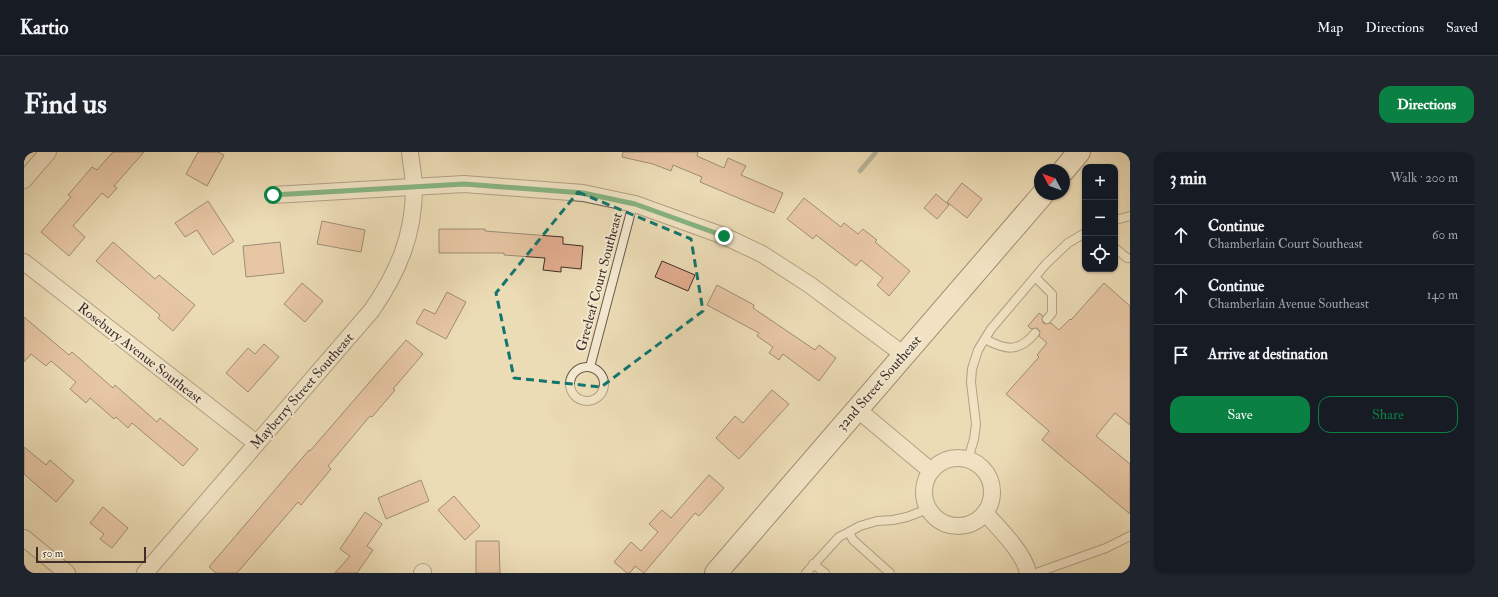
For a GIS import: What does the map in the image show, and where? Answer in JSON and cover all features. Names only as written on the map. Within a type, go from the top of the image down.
[{"type":"street","points":[[24,180],[48,152]]},
{"type":"street","name":"Mayberry Street Southeast","points":[[145,573],[372,310],[388,286],[404,252],[411,227],[414,187],[410,152]]},
{"type":"street","points":[[1069,164],[1077,153]]},
{"type":"street","points":[[273,195],[464,184],[583,193],[633,204],[688,222],[724,236],[762,254],[810,285],[904,355]]},
{"type":"street","name":"32nd Street Southeast","points":[[716,573],[1038,200]]},
{"type":"street","name":"Rosebury Avenue Southeast","points":[[24,262],[256,443]]},
{"type":"street","points":[[857,409],[931,472]]},
{"type":"street","points":[[957,458],[968,459],[978,464],[986,472],[991,481],[992,492],[990,503],[985,513],[977,520],[967,525],[956,526],[945,524],[935,518],[928,509],[924,498],[924,486],[928,475],[936,466],[945,460],[957,458]]},
{"type":"street","points":[[985,513],[1016,548],[1027,568],[1028,573]]},
{"type":"street","points":[[24,538],[68,573]]},
{"type":"lane","name":"Greeleaf Court Southeast","points":[[590,367],[633,204]]},
{"type":"lane","points":[[1118,219],[1130,216]]},
{"type":"lane","points":[[968,459],[976,424],[971,382],[972,368],[978,350],[991,329],[1035,276],[1068,243],[1082,234]]},
{"type":"lane","points":[[1118,250],[1127,258],[1130,258]]},
{"type":"lane","points":[[1035,276],[1052,294],[1052,313],[1047,319]]},
{"type":"lane","points":[[984,339],[996,346],[1016,348],[1030,339],[1035,333]]},
{"type":"lane","name":"Greeleaf Court Southeast","points":[[590,367],[600,372],[604,383],[604,388],[602,393],[593,400],[582,400],[573,394],[570,382],[571,377],[579,368],[590,367]]},
{"type":"lane","points":[[806,573],[839,537],[860,526],[877,521],[907,517],[928,509]]},
{"type":"lane","points":[[849,532],[853,540],[890,573]]},
{"type":"lane","points":[[1036,573],[1106,548],[1130,536]]},
{"type":"lane","points":[[813,564],[825,573]]},
{"type":"highlighted area","points":[[578,192],[691,239],[703,311],[601,387],[514,378],[496,293]]},
{"type":"building","points":[[113,152],[144,152],[114,186],[117,188],[108,198],[102,193],[73,226],[85,237],[69,256],[41,232],[71,197],[68,195],[92,167],[97,170]]},
{"type":"building","points":[[198,152],[218,152],[224,155],[207,186],[186,174]]},
{"type":"building","points":[[623,152],[698,152],[697,156],[724,168],[728,158],[746,166],[741,175],[783,193],[774,213],[700,182],[702,177],[673,165],[671,171],[653,164],[622,157]]},
{"type":"building","points":[[962,183],[982,199],[967,218],[947,202]]},
{"type":"building","points":[[936,194],[949,205],[937,219],[924,208]]},
{"type":"building","points":[[804,198],[841,227],[844,223],[858,234],[863,229],[877,240],[875,242],[910,271],[889,296],[877,285],[883,278],[861,260],[856,266],[816,235],[813,239],[787,219]]},
{"type":"building","points":[[208,201],[234,241],[213,255],[197,230],[185,237],[175,223]]},
{"type":"building","points":[[322,221],[365,230],[361,252],[317,244]]},
{"type":"building","points":[[439,229],[485,229],[485,231],[563,237],[563,244],[583,246],[581,269],[561,267],[561,272],[543,270],[545,258],[504,255],[504,253],[439,253]]},
{"type":"building","points":[[113,242],[155,279],[159,275],[195,305],[173,331],[158,318],[160,315],[96,261]]},
{"type":"building","points":[[280,242],[284,273],[246,277],[243,246]]},
{"type":"building","points":[[662,261],[695,275],[688,291],[655,277]]},
{"type":"building","points":[[302,283],[323,301],[305,322],[284,304]]},
{"type":"building","points":[[1104,283],[1130,306],[1130,425],[1115,413],[1096,436],[1130,464],[1130,514],[1042,440],[1049,431],[1006,394],[1039,357],[1037,355],[1047,343],[1039,336],[1040,332],[1038,329],[1031,329],[1028,326],[1039,313],[1043,316],[1043,323],[1051,323],[1059,330],[1070,319],[1071,320]]},
{"type":"building","points":[[717,285],[754,305],[753,308],[815,350],[819,345],[836,358],[819,381],[783,354],[779,360],[769,353],[773,347],[757,336],[759,333],[707,305]]},
{"type":"building","points":[[447,292],[466,302],[446,339],[416,323],[424,309],[435,314]]},
{"type":"building","points":[[24,317],[69,355],[72,352],[113,388],[115,385],[157,422],[160,418],[198,449],[183,466],[132,423],[128,428],[116,417],[114,419],[90,398],[86,403],[70,389],[76,382],[51,361],[46,366],[31,354],[24,362]]},
{"type":"building","points":[[406,340],[423,354],[393,389],[395,390],[372,417],[370,416],[328,466],[331,469],[301,505],[298,502],[237,573],[216,573],[209,567]]},
{"type":"building","points":[[264,344],[279,357],[248,392],[226,373],[248,348],[255,354]]},
{"type":"building","points":[[772,390],[789,404],[739,459],[716,438],[735,416],[743,423]]},
{"type":"building","points":[[24,447],[46,465],[50,460],[74,481],[56,502],[24,474]]},
{"type":"building","points":[[709,475],[724,488],[699,516],[695,513],[644,573],[635,566],[630,573],[627,573],[614,562],[631,542],[641,551],[658,532],[649,524],[662,510],[671,518]]},
{"type":"building","points":[[421,480],[429,501],[386,519],[378,498]]},
{"type":"building","points":[[454,496],[480,526],[465,540],[438,510]]},
{"type":"building","points":[[103,507],[128,528],[112,548],[100,539],[104,534],[90,523]]},
{"type":"building","points":[[365,512],[382,524],[367,546],[373,550],[357,573],[335,573],[350,556],[340,549]]},
{"type":"building","points":[[476,541],[499,541],[500,573],[476,573]]},
{"type":"waterway","points":[[860,171],[876,152]]},
{"type":"route","points":[[273,195],[464,184],[583,193],[635,204],[724,236]]}]
